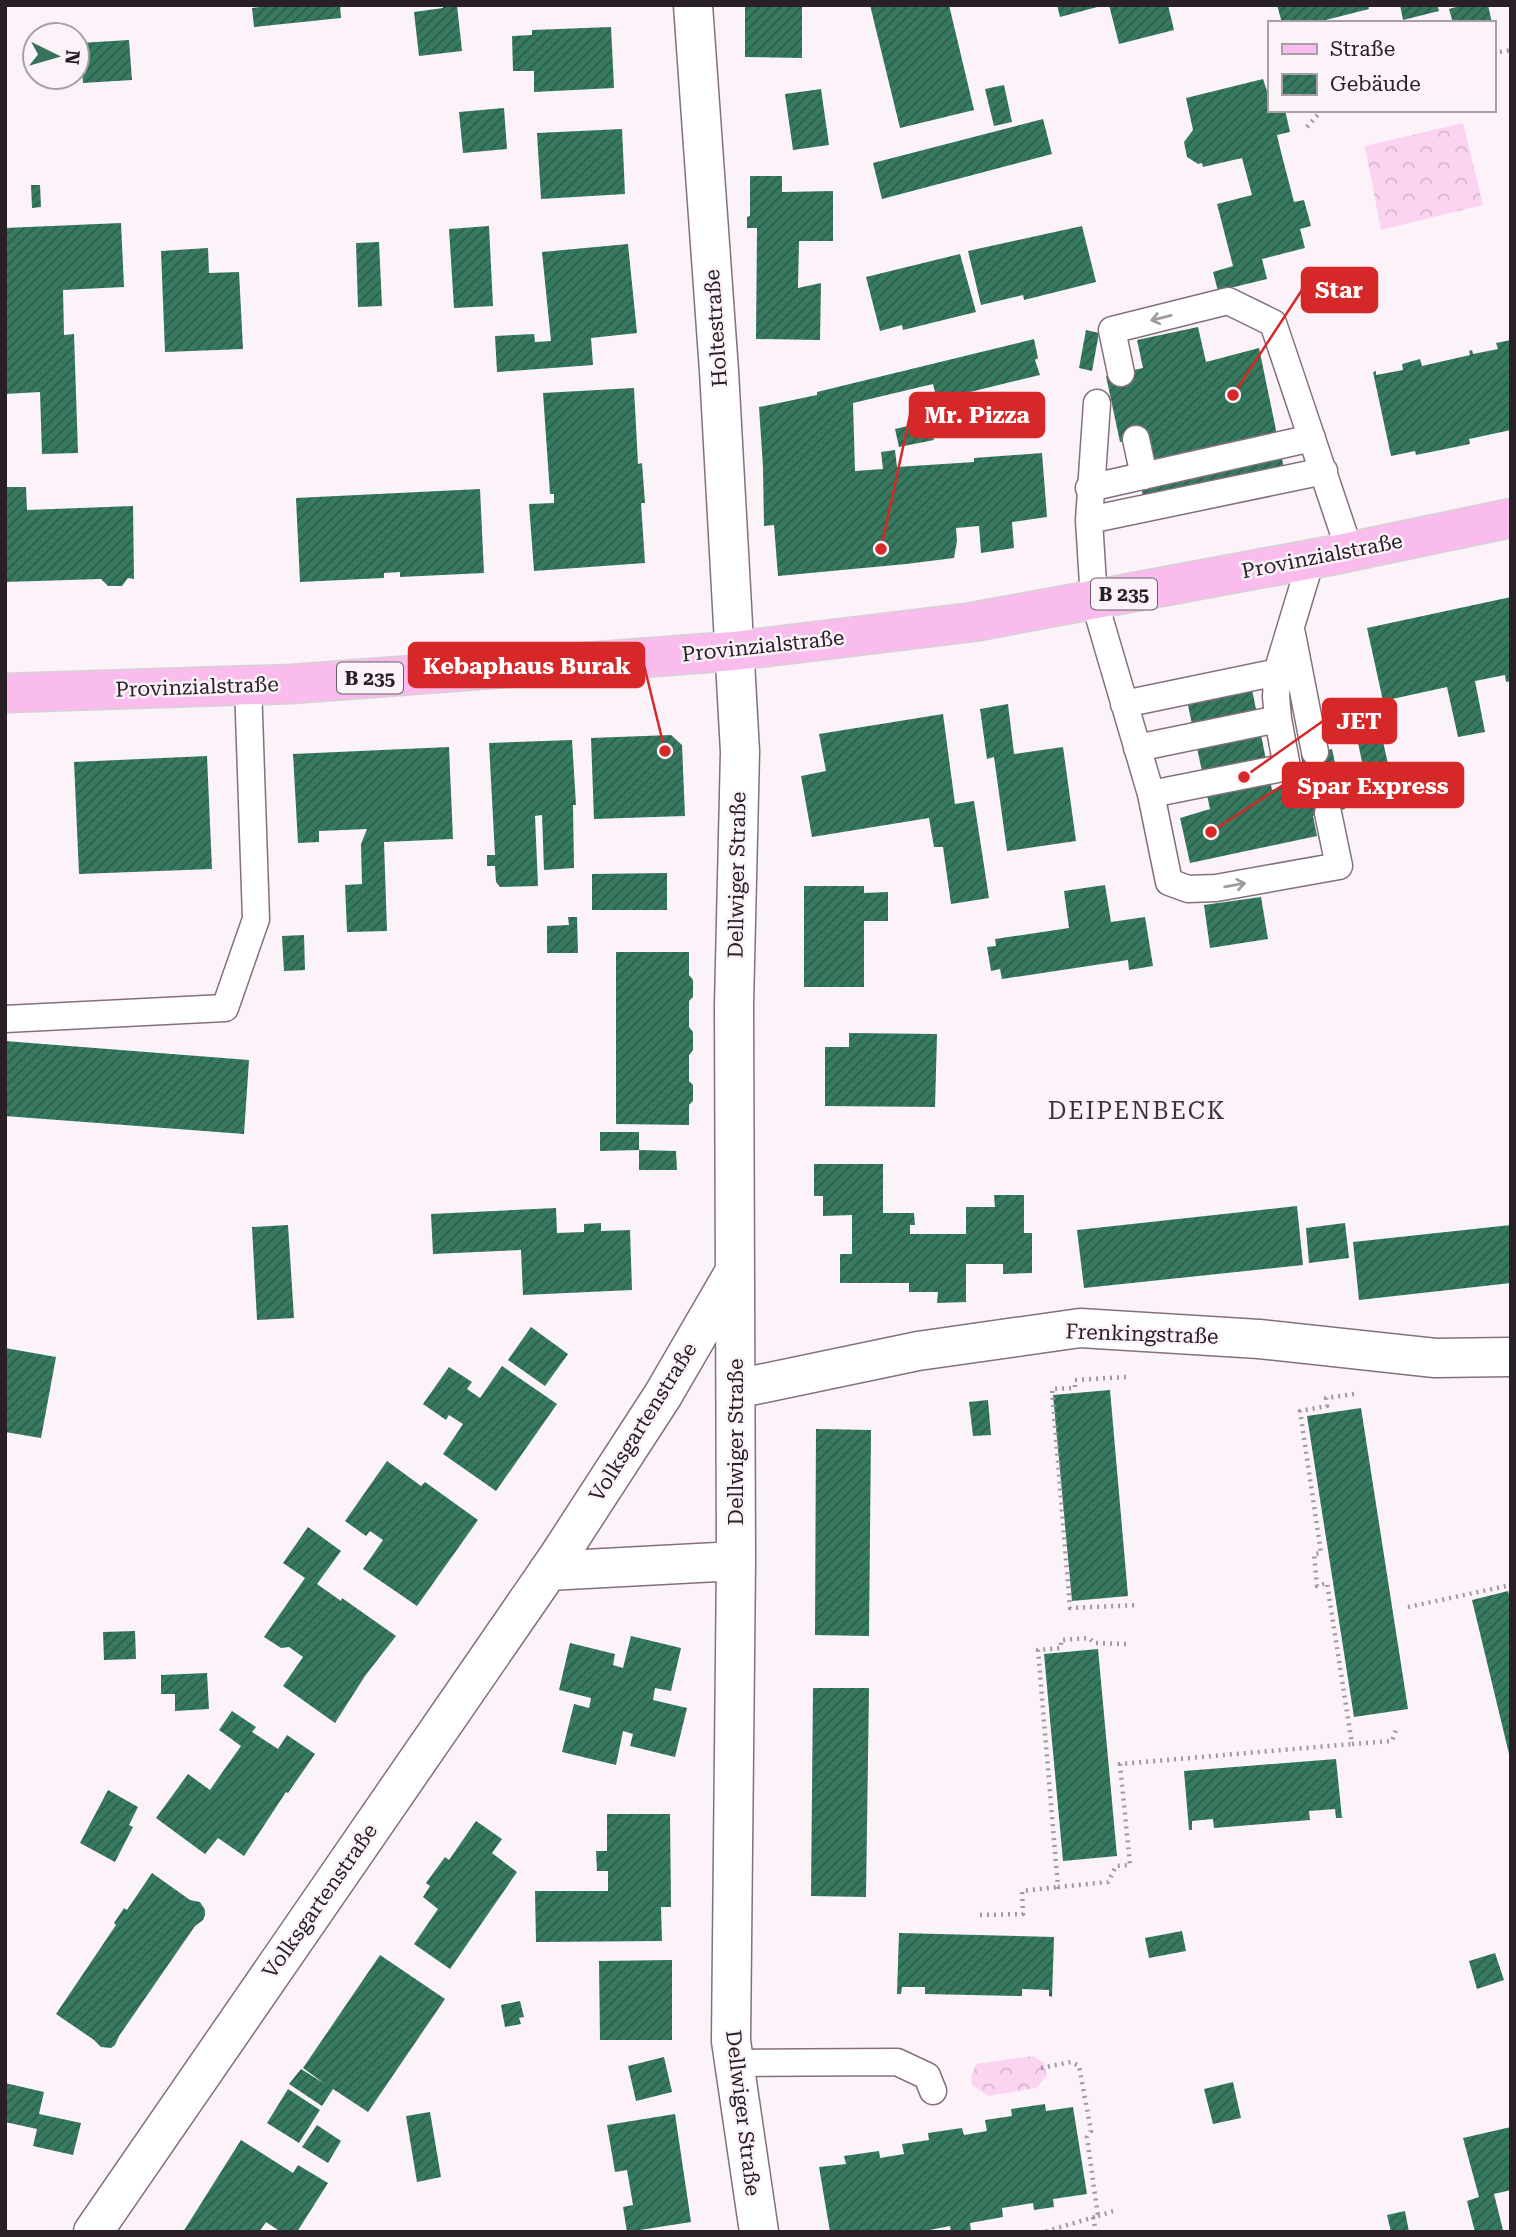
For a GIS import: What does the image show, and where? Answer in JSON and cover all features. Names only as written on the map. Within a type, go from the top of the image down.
[{"type":"main road","name":"Provinzialstraße","points":[[5,693],[373,678],[734,651],[973,622],[1350,552],[1511,518]]},
{"type":"street","name":"Holtestraße","points":[[693,5],[719,371],[734,651]]},
{"type":"street","name":"Dellwiger Straße","points":[[734,651],[740,752],[734,1005],[736,1561],[731,2042],[759,2232]]},
{"type":"street","name":"Volksgartenstraße","points":[[93,2232],[548,1571],[663,1395],[735,1271]]},
{"type":"street","name":"Frenkingstraße","points":[[736,1389],[918,1351],[1080,1328],[1259,1339],[1436,1358],[1511,1357]]},
{"type":"street","points":[[548,1571],[736,1561]]},
{"type":"lane","points":[[1121,373],[1112,330],[1228,301],[1273,323],[1350,552]]},
{"type":"lane","points":[[1097,403],[1089,488],[1094,600],[1151,794],[1169,882],[1188,889],[1216,888],[1339,866],[1328,813]]},
{"type":"lane","points":[[1089,488],[1312,438]]},
{"type":"lane","points":[[1136,439],[1144,476]]},
{"type":"lane","points":[[1089,520],[1324,471]]},
{"type":"lane","points":[[1151,794],[1287,767],[1278,719],[1278,672],[1311,559]]},
{"type":"lane","points":[[1291,630],[1315,752]]},
{"type":"lane","points":[[1124,704],[1278,672]]},
{"type":"lane","points":[[5,1019],[225,1007],[257,919],[248,685]]},
{"type":"lane","points":[[1137,748],[1278,719]]},
{"type":"lane","points":[[734,2063],[897,2062],[927,2076],[933,2091]]},
{"type":"path","points":[[1307,127],[1320,112]]},
{"type":"path","points":[[1126,1377],[1075,1380],[1075,1388],[1052,1389],[1070,1608],[1138,1605]]},
{"type":"path","points":[[1352,1744],[1327,1583],[1317,1586],[1314,1554],[1321,1553],[1300,1411],[1327,1406],[1326,1398],[1360,1392]]},
{"type":"path","points":[[1408,1607],[1511,1585]]},
{"type":"path","points":[[1058,1887],[1038,1650],[1061,1648],[1061,1640],[1089,1638],[1094,1643],[1126,1644]]},
{"type":"path","points":[[980,1915],[1023,1914],[1022,1891],[1108,1882],[1116,1866],[1130,1865],[1120,1764],[1392,1741],[1396,1730]]},
{"type":"path","points":[[1041,2068],[1070,2063],[1079,2066],[1091,2131],[1087,2137],[1096,2232]]},
{"type":"path","points":[[1044,2232],[1113,2211]]},
{"type":"green space","points":[[1463,123],[1483,205],[1381,230],[1365,146]]},
{"type":"green space","points":[[1033,2056],[1044,2063],[1047,2076],[1036,2088],[988,2096],[972,2085],[971,2077],[976,2064]]},
{"type":"building","points":[[277,5],[340,5],[341,18],[254,27],[252,8]]},
{"type":"building","points":[[443,5],[457,5],[462,51],[419,56],[414,12],[443,8]]},
{"type":"building","points":[[745,5],[802,5],[802,58],[745,57]]},
{"type":"building","points":[[870,5],[949,5],[974,110],[900,128]]},
{"type":"building","points":[[1057,5],[1101,5],[1101,6],[1060,17]]},
{"type":"building","points":[[1109,5],[1168,5],[1174,30],[1119,44]]},
{"type":"building","points":[[1277,5],[1368,5],[1369,9],[1322,21],[1281,21]]},
{"type":"building","points":[[1400,5],[1437,5],[1439,11],[1403,20]]},
{"type":"building","points":[[1463,5],[1488,5],[1492,21],[1452,21],[1449,9]]},
{"type":"building","points":[[611,27],[614,88],[534,92],[534,71],[513,71],[512,36],[532,35],[532,30]]},
{"type":"building","points":[[129,40],[132,80],[91,83],[91,42]]},
{"type":"building","points":[[1263,79],[1268,90],[1268,112],[1285,112],[1290,132],[1277,135],[1294,202],[1304,200],[1311,226],[1300,229],[1305,248],[1262,259],[1267,279],[1218,291],[1213,272],[1233,266],[1217,204],[1252,195],[1242,158],[1203,167],[1202,163],[1198,164],[1187,157],[1184,142],[1193,130],[1186,98]]},
{"type":"building","points":[[1004,85],[1012,122],[994,126],[985,89]]},
{"type":"building","points":[[821,89],[829,145],[793,150],[785,94]]},
{"type":"building","points":[[504,108],[507,149],[463,153],[459,112]]},
{"type":"building","points":[[1043,119],[1052,154],[882,199],[873,163]]},
{"type":"building","points":[[622,129],[625,194],[541,199],[537,133]]},
{"type":"building","points":[[750,176],[782,176],[782,192],[833,191],[833,241],[799,241],[798,288],[821,283],[820,340],[756,339],[757,228],[747,228],[747,217],[750,216]]},
{"type":"building","points":[[31,185],[40,185],[41,207],[32,208]]},
{"type":"building","points":[[121,223],[124,287],[63,290],[64,335],[74,334],[78,453],[42,454],[40,392],[5,394],[5,228]]},
{"type":"building","points":[[489,226],[493,306],[454,308],[449,229]]},
{"type":"building","points":[[1082,226],[1096,282],[1024,300],[1023,295],[981,305],[968,251]]},
{"type":"building","points":[[379,242],[382,306],[358,307],[356,243]]},
{"type":"building","points":[[628,244],[637,333],[591,338],[593,365],[497,372],[495,336],[534,334],[535,342],[551,341],[542,252]]},
{"type":"building","points":[[208,248],[209,273],[239,272],[243,349],[165,352],[161,251]]},
{"type":"building","points":[[960,254],[976,312],[903,330],[902,325],[880,331],[866,277]]},
{"type":"building","points":[[1198,327],[1206,362],[1259,348],[1287,483],[1146,512],[1132,440],[1120,442],[1106,376],[1143,368],[1137,340]]},
{"type":"building","points":[[1086,330],[1099,333],[1092,371],[1079,368]]},
{"type":"building","points":[[1034,339],[1038,358],[1035,360],[1040,375],[937,400],[933,384],[853,403],[855,471],[883,469],[881,452],[895,450],[897,467],[974,462],[974,458],[1042,453],[1047,517],[1012,522],[1014,548],[981,553],[979,526],[956,528],[954,558],[778,576],[774,525],[764,526],[759,407],[817,395],[817,392]]},
{"type":"building","points":[[1511,340],[1511,430],[1469,439],[1470,444],[1416,455],[1415,451],[1391,456],[1373,372],[1376,371],[1376,375],[1403,370],[1402,364],[1420,359],[1422,366],[1470,355],[1469,351],[1472,350],[1473,354],[1498,349],[1496,343]]},
{"type":"building","points":[[634,388],[638,464],[642,463],[645,503],[641,503],[645,563],[534,571],[529,504],[554,503],[554,494],[550,494],[543,393]]},
{"type":"building","points":[[929,421],[934,440],[899,447],[895,429]]},
{"type":"building","points":[[5,487],[26,487],[27,510],[133,506],[134,579],[128,578],[122,586],[108,586],[101,579],[5,582]]},
{"type":"building","points":[[480,489],[484,573],[400,577],[400,572],[384,573],[384,578],[300,582],[296,498]]},
{"type":"building","points":[[1511,597],[1511,681],[1506,682],[1505,675],[1475,681],[1485,732],[1458,737],[1447,687],[1383,701],[1367,628]]},
{"type":"building","points":[[1248,669],[1272,790],[1305,779],[1301,756],[1332,749],[1345,809],[1313,816],[1317,836],[1190,863],[1180,818],[1210,809],[1183,682]]},
{"type":"building","points":[[1008,704],[1014,754],[1063,747],[1076,841],[1007,851],[994,757],[987,759],[980,709]]},
{"type":"building","points":[[943,714],[955,804],[974,801],[989,898],[951,904],[943,847],[934,847],[929,818],[812,837],[801,776],[826,771],[819,734]]},
{"type":"building","points":[[1380,728],[1393,786],[1368,791],[1356,733]]},
{"type":"building","points":[[671,735],[682,745],[685,816],[594,819],[591,738]]},
{"type":"building","points":[[572,740],[576,805],[573,805],[574,868],[544,870],[542,815],[535,816],[538,886],[500,887],[496,882],[495,866],[487,866],[487,855],[495,855],[489,743]]},
{"type":"building","points":[[449,747],[453,839],[384,842],[387,931],[347,932],[345,885],[362,884],[361,844],[367,829],[319,831],[319,842],[298,843],[293,754]]},
{"type":"building","points":[[207,756],[212,869],[79,874],[74,762]]},
{"type":"building","points":[[667,873],[667,910],[592,910],[592,874]]},
{"type":"building","points":[[1105,885],[1111,922],[1145,917],[1153,966],[1129,970],[1128,960],[1002,979],[1000,969],[991,971],[987,947],[996,946],[995,939],[1069,928],[1064,891]]},
{"type":"building","points":[[804,886],[864,886],[864,893],[888,892],[888,921],[864,921],[864,987],[804,987]]},
{"type":"building","points":[[1261,897],[1268,939],[1210,948],[1204,905]]},
{"type":"building","points":[[568,917],[577,917],[578,953],[547,953],[547,926],[569,925]]},
{"type":"building","points":[[304,935],[305,970],[284,971],[282,936]]},
{"type":"building","points":[[616,952],[689,952],[693,997],[689,1001],[689,1027],[693,1032],[693,1050],[689,1055],[689,1081],[693,1085],[693,1101],[689,1105],[689,1125],[616,1124]]},
{"type":"building","points":[[849,1033],[937,1034],[935,1107],[825,1106],[825,1047],[849,1047]]},
{"type":"building","points":[[5,1041],[249,1060],[244,1134],[5,1116]]},
{"type":"building","points":[[600,1132],[639,1132],[639,1150],[600,1151]]},
{"type":"building","points":[[639,1150],[676,1151],[677,1170],[639,1170]]},
{"type":"building","points":[[814,1164],[883,1164],[883,1213],[914,1213],[915,1225],[910,1225],[910,1234],[966,1234],[966,1207],[995,1207],[994,1195],[1024,1195],[1024,1233],[1032,1233],[1032,1273],[1003,1274],[1003,1264],[966,1264],[966,1302],[937,1303],[938,1292],[909,1292],[909,1283],[840,1283],[840,1254],[852,1254],[852,1215],[823,1216],[823,1196],[814,1196]]},
{"type":"building","points":[[1297,1206],[1303,1265],[1084,1288],[1077,1230]]},
{"type":"building","points":[[556,1208],[557,1233],[584,1232],[584,1224],[601,1223],[601,1231],[630,1230],[632,1290],[523,1295],[521,1250],[433,1254],[431,1214]]},
{"type":"building","points":[[1345,1223],[1349,1258],[1309,1263],[1306,1228]]},
{"type":"building","points":[[288,1225],[294,1318],[257,1320],[252,1227]]},
{"type":"building","points":[[1511,1225],[1511,1283],[1359,1300],[1353,1242]]},
{"type":"building","points":[[531,1327],[568,1354],[545,1386],[508,1360]]},
{"type":"building","points":[[5,1348],[56,1357],[41,1438],[5,1432]]},
{"type":"building","points":[[502,1366],[557,1404],[496,1491],[443,1454],[463,1424],[449,1415],[446,1420],[423,1404],[449,1367],[472,1382],[467,1389],[480,1398]]},
{"type":"building","points":[[1110,1390],[1128,1596],[1072,1601],[1053,1395]]},
{"type":"building","points":[[988,1400],[991,1435],[973,1436],[969,1402]]},
{"type":"building","points":[[1361,1408],[1408,1709],[1354,1717],[1307,1416]]},
{"type":"building","points":[[816,1429],[871,1430],[869,1636],[815,1635]]},
{"type":"building","points":[[387,1461],[421,1486],[425,1482],[478,1520],[417,1606],[363,1569],[383,1540],[370,1531],[366,1536],[345,1521]]},
{"type":"building","points":[[308,1527],[341,1551],[317,1584],[396,1636],[365,1676],[335,1723],[283,1686],[303,1657],[289,1647],[281,1648],[264,1637],[305,1578],[283,1563]]},
{"type":"building","points":[[1508,1591],[1511,1601],[1510,1758],[1472,1600]]},
{"type":"building","points":[[135,1631],[136,1659],[104,1660],[103,1632]]},
{"type":"building","points":[[631,1636],[681,1648],[671,1691],[655,1688],[653,1700],[687,1708],[675,1757],[630,1746],[633,1734],[623,1731],[616,1765],[562,1752],[574,1704],[589,1708],[591,1698],[559,1690],[570,1643],[615,1654],[613,1665],[623,1668]]},
{"type":"building","points":[[1098,1649],[1117,1856],[1063,1861],[1044,1654]]},
{"type":"building","points":[[207,1673],[209,1709],[175,1711],[175,1694],[161,1694],[161,1675]]},
{"type":"building","points":[[813,1688],[869,1688],[866,1897],[811,1896]]},
{"type":"building","points":[[232,1711],[256,1727],[252,1732],[278,1749],[287,1735],[315,1754],[244,1856],[218,1838],[205,1854],[156,1818],[188,1774],[210,1790],[241,1746],[219,1730]]},
{"type":"building","points":[[1336,1759],[1342,1818],[1336,1818],[1335,1809],[1309,1811],[1310,1820],[1214,1828],[1213,1819],[1192,1821],[1192,1830],[1189,1830],[1184,1771]]},
{"type":"building","points":[[108,1790],[138,1807],[129,1825],[133,1827],[115,1862],[80,1843]]},
{"type":"building","points":[[607,1814],[670,1814],[671,1907],[661,1907],[662,1941],[536,1942],[535,1891],[608,1891],[608,1871],[597,1871],[596,1851],[607,1851]]},
{"type":"building","points":[[476,1821],[502,1839],[492,1853],[517,1872],[450,1969],[414,1944],[438,1909],[423,1897],[430,1886],[426,1883],[445,1857],[449,1860]]},
{"type":"building","points":[[152,1873],[190,1900],[200,1902],[205,1915],[115,2045],[111,2048],[101,2047],[56,2014],[116,1925],[114,1923],[124,1908],[127,1910]]},
{"type":"building","points":[[1182,1931],[1186,1951],[1149,1958],[1145,1938]]},
{"type":"building","points":[[899,1933],[1054,1937],[1052,1997],[1049,1996],[1049,1990],[1022,1989],[1022,1996],[925,1994],[925,1987],[902,1987],[901,1994],[897,1994]]},
{"type":"building","points":[[1495,1953],[1504,1980],[1477,1989],[1469,1961]]},
{"type":"building","points":[[380,1955],[445,1999],[368,2112],[333,2089],[322,2106],[289,2084],[301,2069],[325,2084],[303,2068]]},
{"type":"building","points":[[672,1960],[672,2040],[600,2040],[599,1961]]},
{"type":"building","points":[[520,2001],[524,2017],[519,2018],[521,2024],[505,2027],[501,2005]]},
{"type":"building","points":[[664,2057],[672,2092],[636,2101],[628,2066]]},
{"type":"building","points":[[1233,2082],[1241,2118],[1213,2124],[1204,2089]]},
{"type":"building","points":[[5,2083],[44,2092],[39,2114],[81,2123],[73,2155],[33,2146],[37,2129],[5,2122]]},
{"type":"building","points":[[288,2089],[320,2110],[299,2143],[267,2123]]},
{"type":"building","points":[[1045,2104],[1046,2111],[1073,2107],[1087,2194],[1053,2199],[1054,2207],[1034,2210],[1033,2203],[1002,2208],[1003,2217],[970,2223],[971,2231],[951,2232],[950,2226],[919,2232],[830,2232],[819,2167],[846,2164],[844,2156],[879,2151],[880,2158],[904,2154],[902,2144],[929,2140],[928,2133],[962,2128],[964,2135],[987,2131],[985,2120],[1012,2116],[1011,2109]]},
{"type":"building","points":[[430,2112],[441,2177],[417,2182],[406,2116]]},
{"type":"building","points":[[675,2114],[691,2222],[627,2232],[623,2207],[633,2205],[627,2170],[615,2172],[607,2125]]},
{"type":"building","points":[[317,2125],[341,2141],[328,2163],[302,2147]]},
{"type":"building","points":[[1511,2127],[1511,2190],[1494,2194],[1503,2230],[1475,2232],[1467,2201],[1479,2197],[1463,2138]]},
{"type":"building","points":[[241,2140],[293,2173],[298,2165],[328,2183],[297,2232],[281,2232],[266,2222],[259,2232],[183,2232]]},
{"type":"building","points":[[1405,2211],[1409,2232],[1391,2232],[1387,2215]]},
{"type":"place","name":"Star","points":[[1233,395]]},
{"type":"place","name":"Mr. Pizza","points":[[881,549]]},
{"type":"place","name":"Kebaphaus Burak","points":[[665,751]]},
{"type":"place","name":"JET","points":[[1244,777]]},
{"type":"place","name":"Spar Express","points":[[1211,832]]},
{"type":"district","name":"DEIPENBECK","points":[[1137,1111]]}]
